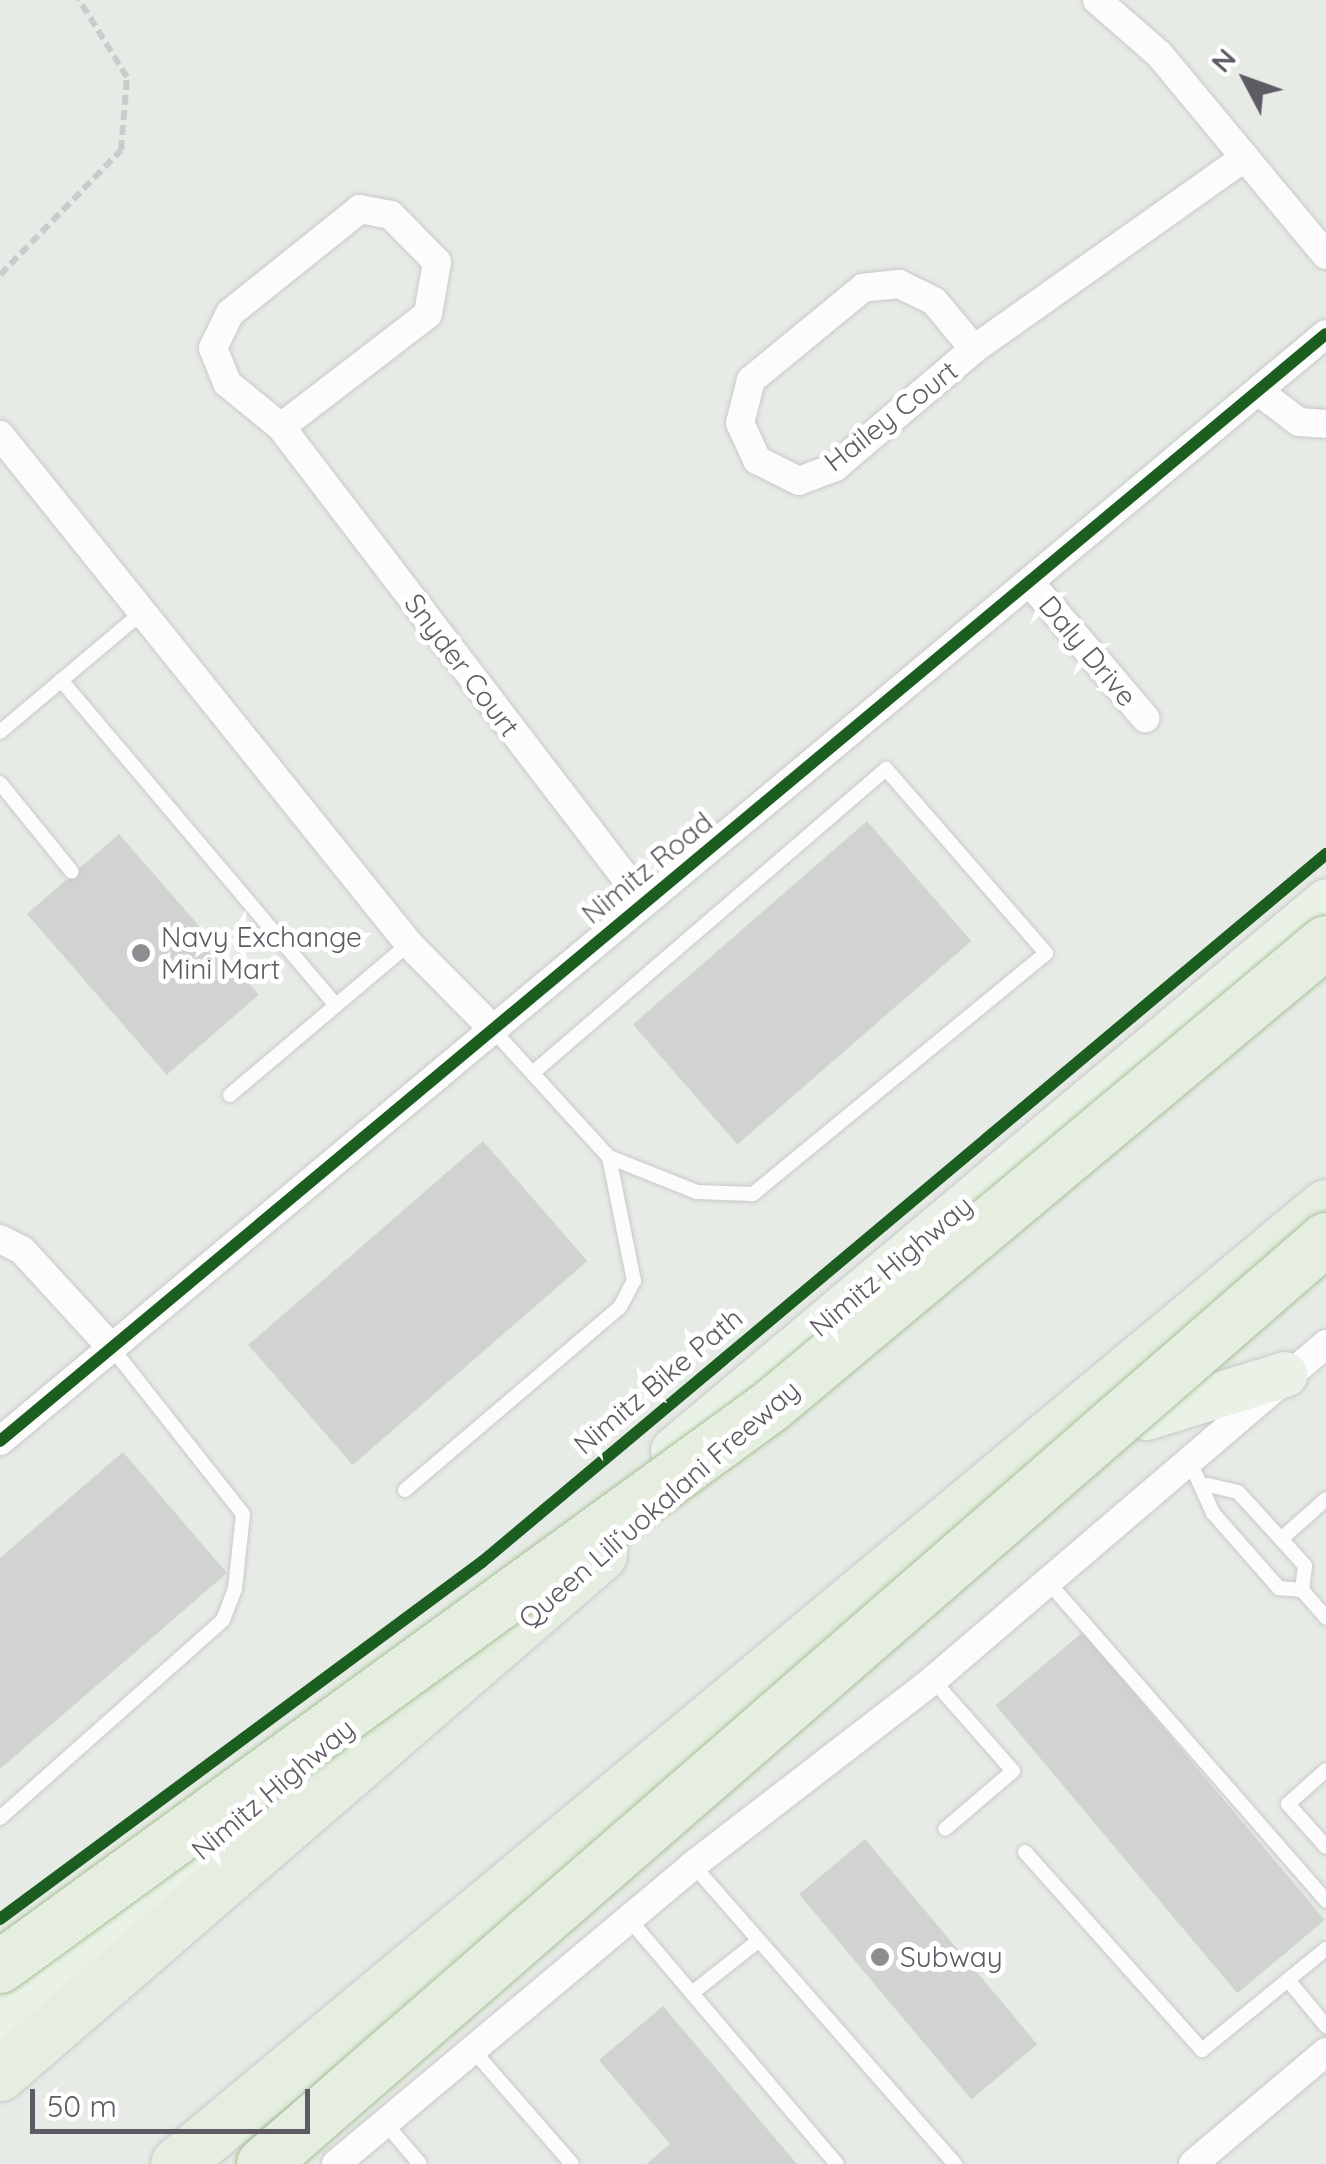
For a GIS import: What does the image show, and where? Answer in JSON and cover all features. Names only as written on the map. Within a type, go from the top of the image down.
[{"type":"highway","name":"Queen Liliʻuokalani Freeway","points":[[0,2075],[772,1406],[1326,942]]},
{"type":"highway","points":[[178,2164],[1326,1206]]},
{"type":"highway","points":[[264,2164],[1326,1239]]},
{"type":"highway","points":[[0,1968],[772,1406]]},
{"type":"main road","name":"Nimitz Highway","points":[[0,2019],[1326,901]]},
{"type":"main road","points":[[1234,976],[1276,962],[1326,971]]},
{"type":"main road","points":[[246,2164],[1326,1268]]},
{"type":"main road","points":[[1146,1416],[1285,1374]]},
{"type":"street","points":[[1098,0],[1158,54],[1326,255]]},
{"type":"street","name":"Hailey Court","points":[[974,349],[934,301],[899,284],[863,288],[751,380],[740,422],[757,460],[799,481],[835,467],[974,349],[1244,157]]},
{"type":"street","name":"Snyder Court","points":[[281,427],[428,314],[437,262],[391,215],[360,210],[230,313],[214,348],[227,383],[281,427],[644,902]]},
{"type":"street","name":"Nimitz Road","points":[[0,1441],[492,1028],[1032,585],[1326,334]]},
{"type":"street","points":[[1258,391],[1300,422],[1326,424]]},
{"type":"street","points":[[4,449],[409,944],[492,1028]]},
{"type":"street","name":"Daly Drive","points":[[1032,585],[1144,718]]},
{"type":"street","points":[[0,1239],[22,1250],[111,1347]]},
{"type":"street","points":[[336,2164],[693,1866],[933,1680],[1190,1462],[1285,1374],[1326,1344]]},
{"type":"street","points":[[1193,2164],[1326,2052]]},
{"type":"lane","points":[[0,732],[140,614]]},
{"type":"lane","points":[[61,680],[336,1005]]},
{"type":"lane","points":[[492,1028],[533,1074],[609,1157],[697,1192],[753,1194],[1046,953],[886,769],[533,1074]]},
{"type":"lane","points":[[0,783],[72,872]]},
{"type":"lane","points":[[230,1095],[409,944]]},
{"type":"lane","points":[[405,1490],[620,1307],[634,1281],[609,1157]]},
{"type":"lane","points":[[0,1818],[223,1620],[235,1588],[243,1514],[111,1347]]},
{"type":"lane","points":[[1190,1462],[1208,1485],[1213,1513],[1279,1588],[1302,1590],[1326,1618]]},
{"type":"lane","points":[[1208,1485],[1238,1492],[1281,1539],[1305,1566],[1302,1590]]},
{"type":"lane","points":[[1281,1539],[1326,1499]]},
{"type":"lane","points":[[1050,1583],[1326,1901]]},
{"type":"lane","points":[[933,1680],[1012,1771],[945,1829]]},
{"type":"lane","points":[[1326,1770],[1288,1804],[1326,1848]]},
{"type":"lane","points":[[1025,1852],[1202,2050],[1326,1948]]},
{"type":"lane","points":[[693,1866],[955,2164]]},
{"type":"lane","points":[[629,1919],[837,2164]]},
{"type":"lane","points":[[692,1993],[758,1941]]},
{"type":"lane","points":[[1288,1980],[1326,2026]]},
{"type":"lane","points":[[472,2049],[572,2164]]},
{"type":"lane","points":[[386,2124],[420,2164]]},
{"type":"path","points":[[0,275],[121,150],[127,76],[79,0]]},
{"type":"building","points":[[867,821],[971,941],[737,1144],[633,1024]]},
{"type":"building","name":"Navy Exchange Mini Mart","points":[[119,834],[259,995],[167,1075],[27,914]]},
{"type":"building","points":[[483,1141],[587,1261],[353,1465],[248,1345]]},
{"type":"building","points":[[123,1452],[227,1573],[0,1769],[0,1558]]},
{"type":"building","points":[[1083,1632],[1325,1920],[1237,1993],[996,1705]]},
{"type":"building","points":[[865,1839],[1037,2044],[971,2100],[799,1894]]},
{"type":"building","points":[[663,2006],[797,2164],[646,2164],[670,2144],[599,2060]]},
{"type":"cycle path","points":[[0,1441],[1326,334]]},
{"type":"cycle path","name":"Nimitz Bike Path","points":[[0,1919],[482,1562],[1326,854]]},
{"type":"place","name":"Navy Exchange Mini Mart","points":[[141,953]]},
{"type":"place","name":"Subway","points":[[880,1957]]}]
